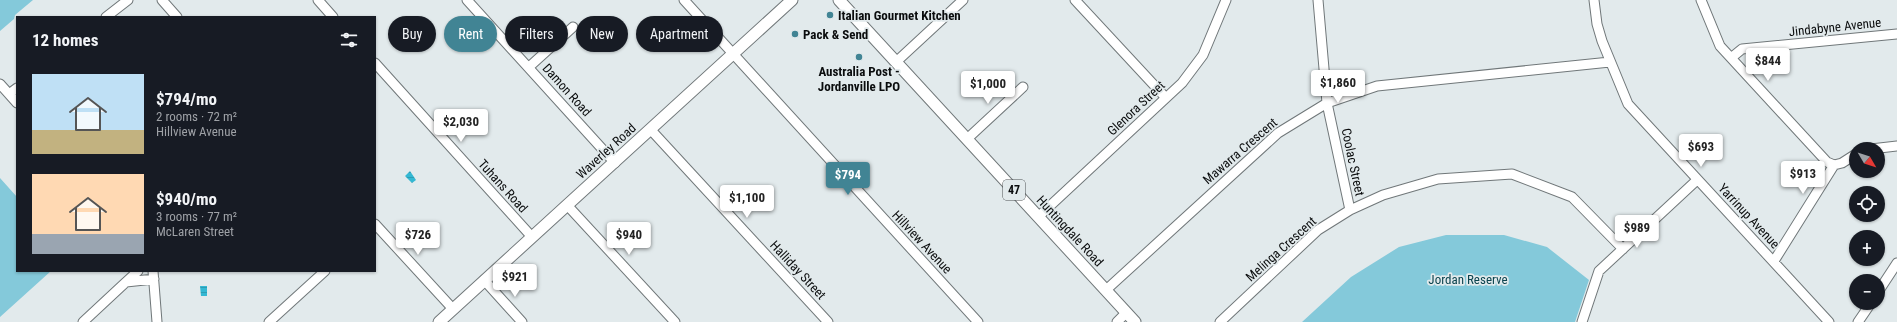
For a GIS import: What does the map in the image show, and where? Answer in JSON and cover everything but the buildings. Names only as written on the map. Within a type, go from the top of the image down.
[{"type":"main road","name":"Waverley Road","points":[[438,322],[734,55],[790,1]]},
{"type":"main road","name":"Huntingdale Road","points":[[840,1],[1134,322]]},
{"type":"street","points":[[107,16],[128,0]]},
{"type":"street","points":[[162,0],[176,16]]},
{"type":"street","points":[[318,0],[332,16]]},
{"type":"street","name":"Damon Road","points":[[467,0],[615,163]]},
{"type":"street","name":"Hillview Avenue","points":[[684,0],[978,322]]},
{"type":"street","points":[[896,62],[963,0]]},
{"type":"street","points":[[1075,0],[1166,98]]},
{"type":"street","name":"Glenora Street","points":[[1038,217],[1182,83],[1203,55],[1226,0]]},
{"type":"street","name":"Coolac Street","points":[[1318,0],[1327,103],[1350,210]]},
{"type":"street","name":"Yarrinup Avenue","points":[[1594,0],[1597,24],[1610,62],[1628,104],[1697,180],[1774,261],[1826,321]]},
{"type":"street","points":[[1701,0],[1720,46],[1827,162],[1834,165],[1842,163],[1849,158]]},
{"type":"street","points":[[529,67],[573,27]]},
{"type":"street","name":"Jindabyne Avenue","points":[[1732,58],[1742,49],[1897,34]]},
{"type":"street","name":"Mawarra Crescent","points":[[1106,290],[1278,133],[1327,103],[1377,86],[1610,62]]},
{"type":"street","name":"Tuhans Road","points":[[376,64],[532,237]]},
{"type":"street","points":[[0,84],[16,102]]},
{"type":"street","points":[[967,139],[1023,87]]},
{"type":"street","points":[[9,94],[16,89]]},
{"type":"street","name":"Halliday Street","points":[[651,130],[828,322]]},
{"type":"street","points":[[1885,147],[1897,146]]},
{"type":"street","points":[[1774,261],[1834,165]]},
{"type":"street","name":"Melinga Crescent","points":[[1220,322],[1318,230],[1350,210],[1383,194],[1438,179],[1512,174],[1572,197],[1622,249]]},
{"type":"street","points":[[1582,322],[1599,271],[1697,180]]},
{"type":"street","points":[[567,205],[675,322]]},
{"type":"street","points":[[376,226],[453,309]]},
{"type":"street","points":[[1885,281],[1897,263]]},
{"type":"street","points":[[83,322],[137,272]]},
{"type":"street","points":[[269,322],[324,272]]},
{"type":"street","points":[[126,282],[153,275],[157,322]]},
{"type":"street","points":[[484,280],[522,322]]},
{"type":"street","points":[[1858,322],[1866,310]]},
{"type":"street","points":[[1117,322],[1126,313]]},
{"type":"green space","points":[[0,0],[33,0],[15,15],[14,19],[0,31]]},
{"type":"green space","points":[[0,178],[16,196],[16,272],[50,272],[0,317]]},
{"type":"green space","name":"Jordan Reserve","points":[[1446,235],[1504,235],[1547,247],[1589,280],[1575,322],[1302,322],[1351,277],[1399,247]]},
{"type":"shaded area","points":[[410,171],[416,180],[412,183],[405,176]]},
{"type":"shaded area","points":[[200,286],[207,286],[207,296],[201,296]]},
{"type":"place","name":"Italian Gourmet Kitchen","points":[[830,15]]},
{"type":"place","name":"Pack & Send","points":[[795,34]]},
{"type":"place","name":"Australia Post - Jordanville LPO","points":[[859,57]]}]
